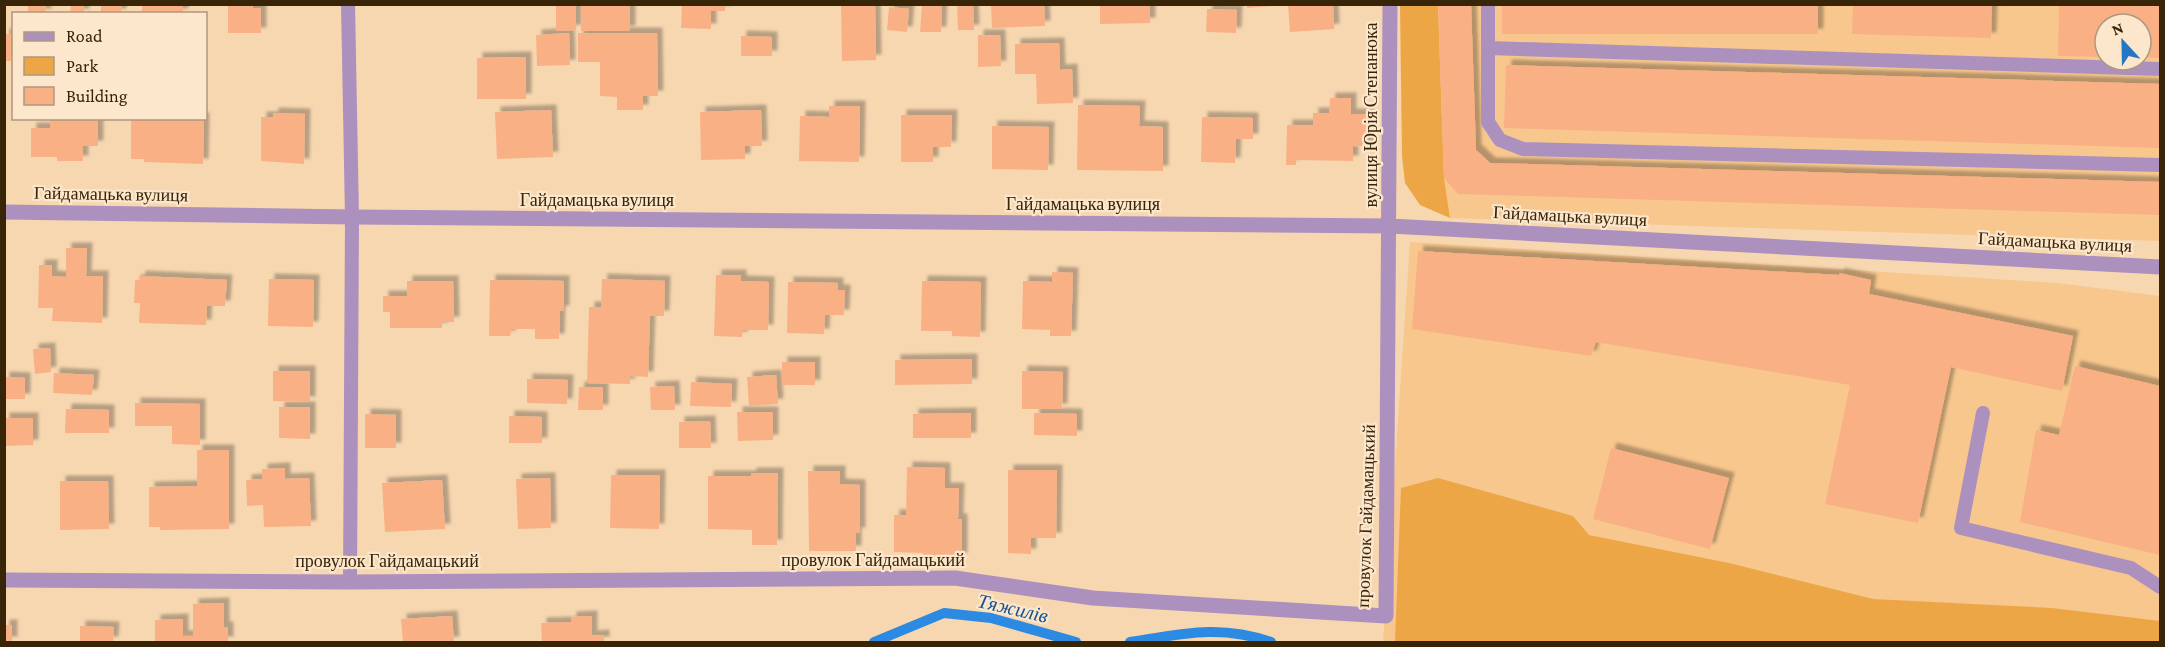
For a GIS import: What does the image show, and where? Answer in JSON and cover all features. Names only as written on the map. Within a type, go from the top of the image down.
[{"type":"street","name":"вулиця Юрія Степанюка","points":[[1390,4],[1390,226]]},
{"type":"street","name":"Гайдамацька вулиця","points":[[4,212],[1390,226],[2160,267]]},
{"type":"street","name":"провулок Гайдамацький","points":[[4,580],[350,582],[955,578],[1093,598],[1386,616],[1390,226]]},
{"type":"lane","points":[[348,4],[352,217],[350,582]]},
{"type":"lane","points":[[1488,4],[1488,122],[1500,140],[1522,149],[2160,165]]},
{"type":"lane","points":[[1488,48],[2160,69]]},
{"type":"lane","points":[[1983,413],[1961,528],[2131,567],[2160,588]]},
{"type":"shaded area","points":[[1438,5],[2160,5],[2160,241],[1450,218],[1444,178]]},
{"type":"shaded area","points":[[1410,242],[2057,283],[2160,296],[2160,642],[1383,642]]},
{"type":"green space","points":[[1400,5],[1438,5],[1444,178],[1450,218],[1420,205],[1405,183],[1402,156]]},
{"type":"green space","points":[[1438,478],[1573,516],[1589,535],[1729,563],[1873,599],[2052,608],[2160,621],[2160,642],[1395,642],[1401,488]]},
{"type":"building","points":[[28,4],[45,4],[46,12],[28,12]]},
{"type":"building","points":[[71,4],[84,5],[84,12],[70,12]]},
{"type":"building","points":[[107,4],[122,4],[121,12],[101,12],[101,6],[107,6]]},
{"type":"building","points":[[142,4],[183,4],[183,12],[142,12]]},
{"type":"building","points":[[228,4],[253,4],[253,8],[261,8],[261,33],[228,33]]},
{"type":"building","points":[[556,4],[576,4],[576,30],[556,31]]},
{"type":"building","points":[[581,4],[630,4],[630,31],[581,31]]},
{"type":"building","points":[[682,4],[725,4],[725,11],[711,11],[711,29],[681,28]]},
{"type":"building","points":[[841,4],[875,4],[876,60],[842,61]]},
{"type":"building","points":[[922,4],[942,4],[941,32],[920,32]]},
{"type":"building","points":[[957,4],[973,4],[974,30],[958,30]]},
{"type":"building","points":[[991,4],[1044,4],[1045,26],[992,28]]},
{"type":"building","points":[[1100,4],[1150,4],[1150,23],[1100,24]]},
{"type":"building","points":[[1247,4],[1271,4],[1271,6],[1247,8]]},
{"type":"building","points":[[1288,4],[1333,4],[1334,29],[1290,32]]},
{"type":"building","points":[[1438,4],[1471,4],[1476,150],[1490,163],[2160,182],[2160,215],[1458,194],[1444,178]]},
{"type":"building","points":[[1502,4],[1818,4],[1818,34],[1502,34]]},
{"type":"building","points":[[1853,4],[1992,4],[1991,38],[1852,34]]},
{"type":"building","points":[[2059,4],[2160,4],[2160,58],[2153,58],[2153,12],[2093,12],[2093,57],[2058,56]]},
{"type":"building","points":[[889,7],[909,9],[907,32],[887,30]]},
{"type":"building","points":[[1207,9],[1237,10],[1236,33],[1206,32]]},
{"type":"building","points":[[569,33],[570,65],[537,66],[536,35]]},
{"type":"building","points":[[578,33],[657,33],[658,96],[643,96],[643,110],[617,110],[617,97],[600,96],[600,62],[578,62]]},
{"type":"building","points":[[4,34],[11,34],[11,61],[4,61]]},
{"type":"building","points":[[978,35],[1000,35],[1001,66],[978,67]]},
{"type":"building","points":[[741,36],[772,37],[772,56],[741,56]]},
{"type":"building","points":[[1059,43],[1060,70],[1072,69],[1073,103],[1037,104],[1036,74],[1015,74],[1015,44]]},
{"type":"building","points":[[526,57],[526,99],[477,99],[477,58]]},
{"type":"building","points":[[1506,65],[2160,84],[2160,148],[1504,128]]},
{"type":"building","points":[[1330,98],[1351,98],[1351,114],[1368,114],[1368,147],[1353,146],[1353,161],[1296,160],[1296,165],[1286,165],[1287,125],[1313,125],[1313,113],[1329,113]]},
{"type":"building","points":[[1078,105],[1140,106],[1139,126],[1163,127],[1163,171],[1077,170]]},
{"type":"building","points":[[829,106],[860,106],[859,162],[799,161],[800,116],[829,117]]},
{"type":"building","points":[[551,110],[553,157],[497,159],[495,112]]},
{"type":"building","points":[[761,110],[762,146],[745,146],[745,159],[701,160],[700,112]]},
{"type":"building","points":[[273,113],[305,114],[304,164],[261,161],[261,117],[273,117]]},
{"type":"building","points":[[901,115],[952,115],[951,147],[933,147],[933,162],[901,162]]},
{"type":"building","points":[[1202,117],[1253,118],[1253,139],[1236,139],[1235,163],[1201,162]]},
{"type":"building","points":[[50,120],[98,120],[98,146],[83,146],[83,161],[57,161],[57,157],[31,157],[31,128],[50,128]]},
{"type":"building","points":[[131,120],[204,120],[203,164],[144,162],[144,159],[131,159]]},
{"type":"building","points":[[992,126],[1049,127],[1048,170],[992,169]]},
{"type":"building","points":[[66,248],[87,248],[86,276],[103,276],[102,323],[52,321],[53,308],[38,308],[39,265],[52,265],[52,276],[66,277]]},
{"type":"building","points":[[1418,251],[1839,275],[1839,273],[1871,280],[1869,294],[2073,336],[2062,391],[1951,367],[1918,523],[1825,504],[1850,385],[1596,342],[1591,356],[1412,329]]},
{"type":"building","points":[[1052,272],[1073,273],[1071,336],[1050,336],[1050,330],[1022,329],[1023,281],[1052,282]]},
{"type":"building","points":[[716,275],[741,275],[741,281],[769,282],[768,330],[743,330],[742,337],[714,336]]},
{"type":"building","points":[[140,276],[227,280],[225,306],[207,306],[206,325],[139,323],[140,303],[134,303],[135,280],[140,280]]},
{"type":"building","points":[[269,279],[314,280],[313,327],[268,326]]},
{"type":"building","points":[[602,279],[665,281],[664,316],[650,316],[648,377],[630,376],[630,384],[587,383],[589,307],[601,307]]},
{"type":"building","points":[[490,280],[564,281],[564,311],[560,311],[559,339],[535,339],[535,329],[511,329],[510,336],[489,336]]},
{"type":"building","points":[[407,281],[453,281],[454,322],[442,322],[442,328],[390,328],[390,312],[383,312],[383,296],[407,296]]},
{"type":"building","points":[[922,281],[981,282],[980,337],[952,336],[952,331],[921,331]]},
{"type":"building","points":[[788,282],[838,283],[838,290],[845,290],[844,315],[825,315],[824,334],[787,333]]},
{"type":"building","points":[[50,348],[51,372],[35,374],[33,349]]},
{"type":"building","points":[[972,359],[972,384],[895,385],[895,360]]},
{"type":"building","points":[[782,362],[815,362],[815,385],[782,385]]},
{"type":"building","points":[[2075,366],[2160,386],[2160,555],[2020,522],[2036,430],[2059,435]]},
{"type":"building","points":[[273,371],[310,371],[310,402],[273,401]]},
{"type":"building","points":[[1022,371],[1063,372],[1062,409],[1022,409]]},
{"type":"building","points":[[54,373],[94,375],[92,395],[53,393]]},
{"type":"building","points":[[776,375],[778,404],[749,406],[747,377]]},
{"type":"building","points":[[4,377],[25,378],[25,399],[4,399]]},
{"type":"building","points":[[527,379],[568,380],[567,404],[527,403]]},
{"type":"building","points":[[691,382],[732,384],[731,407],[690,406]]},
{"type":"building","points":[[674,386],[675,410],[651,410],[650,387]]},
{"type":"building","points":[[579,387],[603,387],[603,410],[578,410]]},
{"type":"building","points":[[135,403],[200,404],[200,445],[172,444],[172,426],[135,426]]},
{"type":"building","points":[[279,407],[310,407],[310,439],[279,438]]},
{"type":"building","points":[[66,409],[109,410],[109,433],[65,433]]},
{"type":"building","points":[[737,412],[773,412],[773,440],[738,441]]},
{"type":"building","points":[[971,413],[971,438],[913,438],[913,414]]},
{"type":"building","points":[[1034,413],[1077,414],[1077,436],[1034,435]]},
{"type":"building","points":[[365,414],[396,415],[396,448],[365,448]]},
{"type":"building","points":[[509,416],[542,417],[542,443],[509,443]]},
{"type":"building","points":[[4,418],[33,418],[33,445],[4,446]]},
{"type":"building","points":[[710,421],[711,448],[679,448],[679,422]]},
{"type":"building","points":[[1611,448],[1729,478],[1710,549],[1593,519]]},
{"type":"building","points":[[197,450],[229,450],[229,529],[160,530],[160,527],[149,527],[149,487],[197,486]]},
{"type":"building","points":[[907,467],[945,468],[945,488],[959,488],[958,519],[962,519],[962,558],[923,557],[923,553],[894,552],[894,515],[906,515]]},
{"type":"building","points":[[285,468],[285,479],[309,478],[311,526],[264,527],[263,505],[247,506],[246,480],[262,479],[262,469]]},
{"type":"building","points":[[1008,470],[1057,470],[1056,538],[1031,538],[1031,554],[1008,553]]},
{"type":"building","points":[[808,471],[840,471],[840,484],[860,485],[860,533],[856,533],[856,551],[809,551]]},
{"type":"building","points":[[751,473],[778,473],[777,545],[752,545],[752,530],[708,529],[708,476],[751,476]]},
{"type":"building","points":[[611,475],[660,475],[659,529],[610,528]]},
{"type":"building","points":[[550,478],[551,528],[518,529],[516,479]]},
{"type":"building","points":[[442,480],[445,529],[385,532],[382,483]]},
{"type":"building","points":[[60,481],[108,481],[109,529],[60,530]]},
{"type":"building","points":[[224,603],[224,627],[228,627],[228,642],[155,642],[155,620],[183,619],[183,636],[193,636],[193,604]]},
{"type":"building","points":[[452,616],[454,642],[403,642],[401,619]]},
{"type":"building","points":[[592,616],[592,636],[604,635],[604,642],[542,642],[541,623],[571,622],[571,617]]},
{"type":"building","points":[[4,625],[12,625],[12,642],[4,642]]},
{"type":"building","points":[[80,626],[114,627],[113,642],[80,642]]},
{"type":"waterway","name":"Тяжилів","points":[[874,642],[944,613],[991,618],[1076,642]]},
{"type":"waterway","name":"Тяжилів","points":[[1130,642],[1200,632],[1235,633],[1271,642]]}]
